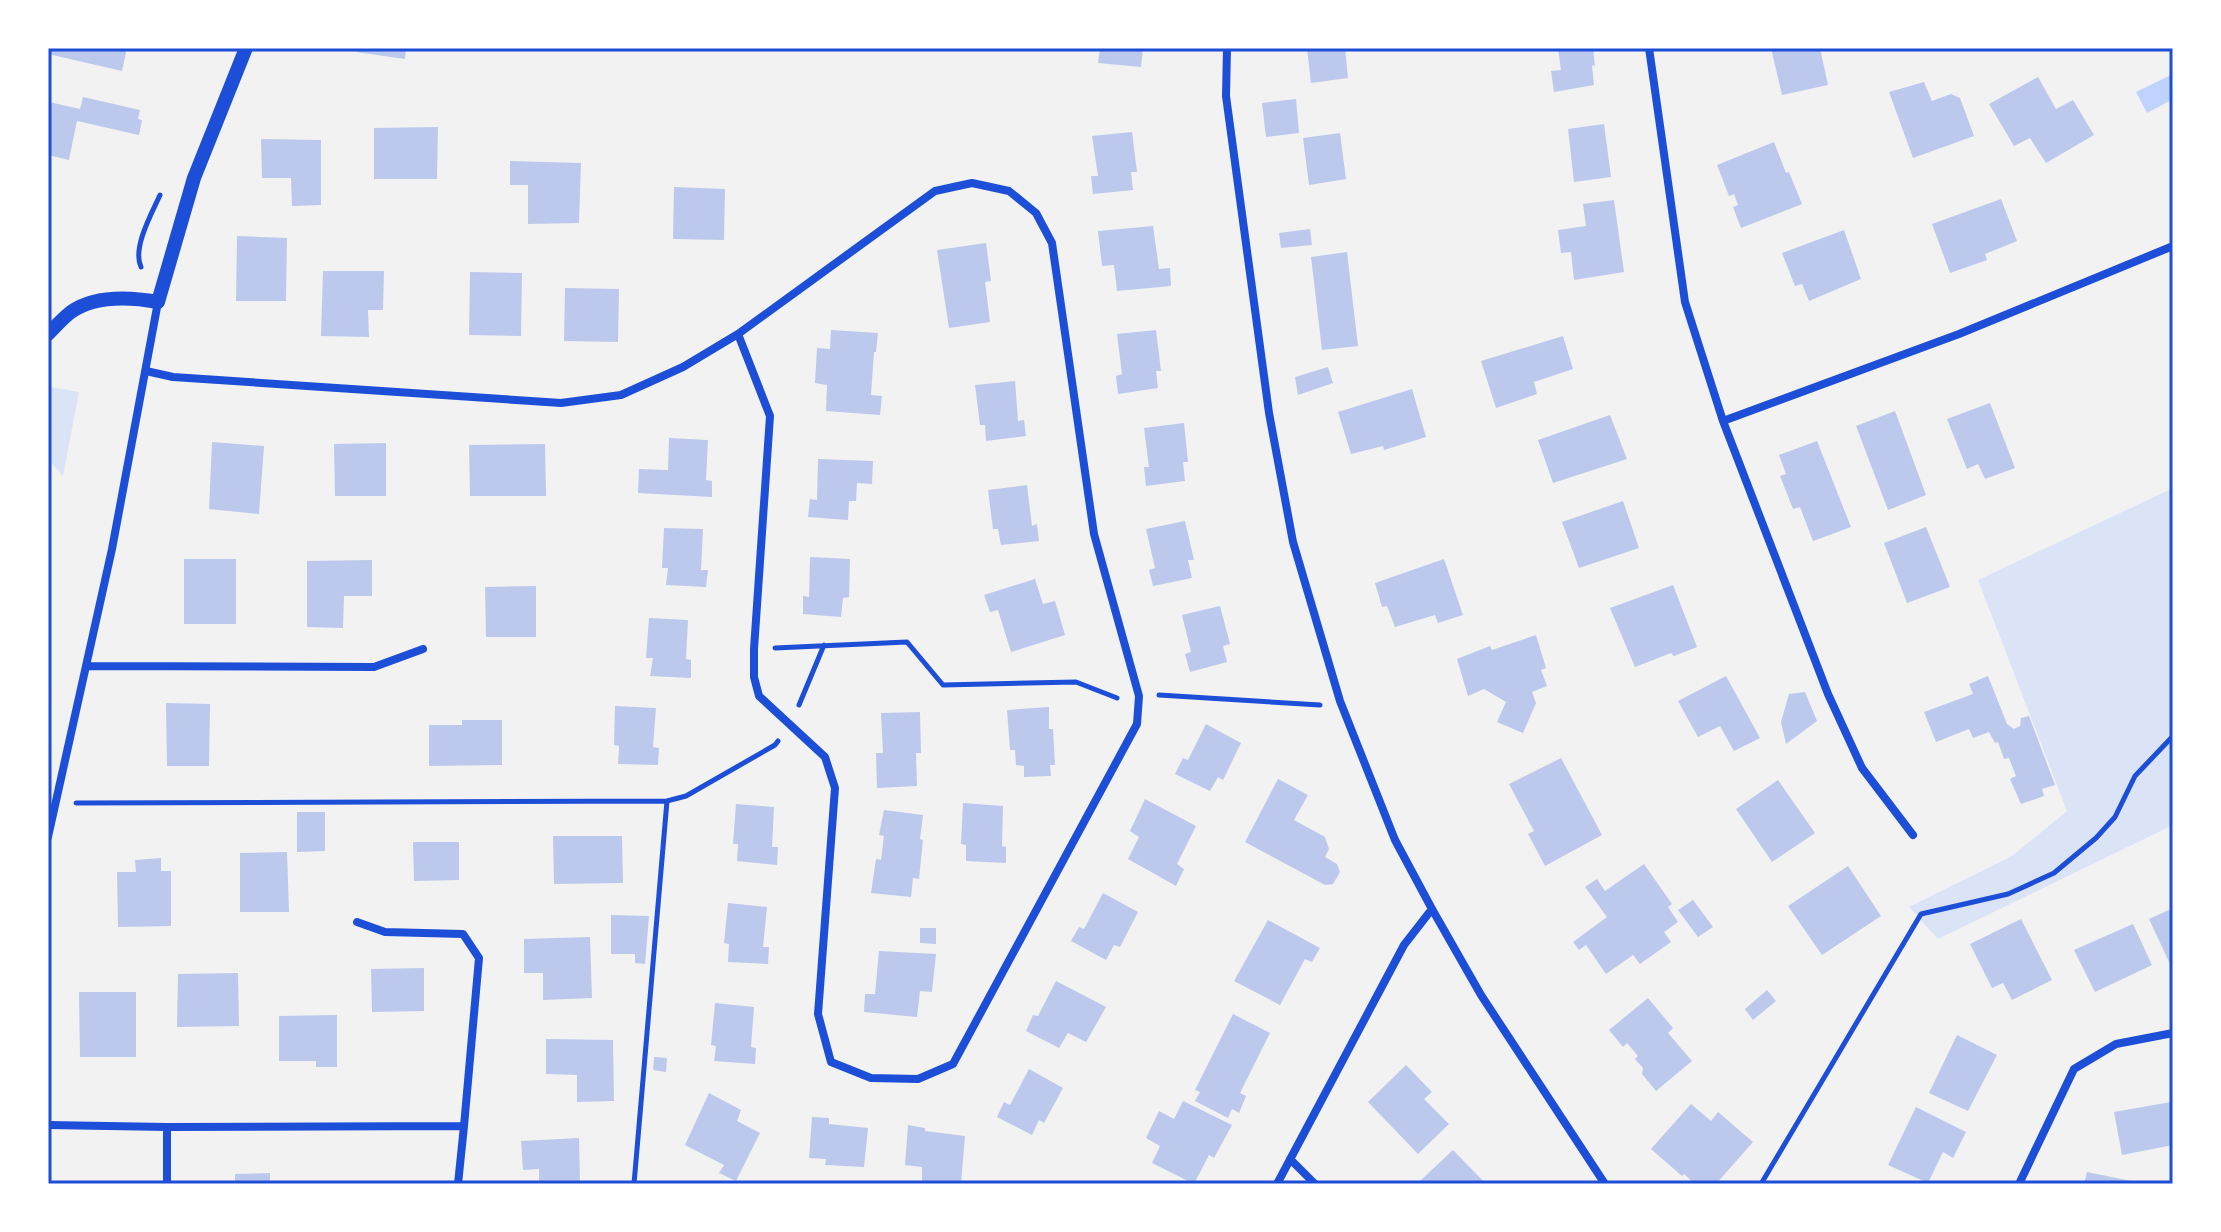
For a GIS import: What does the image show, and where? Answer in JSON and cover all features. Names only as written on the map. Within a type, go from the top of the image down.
[{"type":"street","points":[[48,837],[121,503],[158,302],[194,178],[246,48]]},
{"type":"street","points":[[1227,48],[1226,96],[1269,413],[1293,542],[1340,701],[1395,840],[1432,909],[1481,995],[1605,1184]]},
{"type":"street","points":[[1649,48],[1685,302],[1723,421],[1828,694],[1862,768],[1913,835]]},
{"type":"street","points":[[146,371],[173,377],[561,403],[621,395],[683,367],[738,334],[935,191],[972,183],[1009,191],[1036,213],[1052,243],[1094,534],[1139,696],[1137,724],[953,1064],[918,1079],[871,1078],[831,1062],[818,1014],[835,788],[825,757],[759,696],[754,677],[770,416],[738,334]]},
{"type":"street","points":[[1723,421],[1959,334],[2173,246]]},
{"type":"street","points":[[48,334],[73,310],[103,300],[137,298],[158,302]]},
{"type":"street","points":[[86,666],[374,667],[423,649]]},
{"type":"street","points":[[1277,1184],[1404,945],[1432,909]]},
{"type":"street","points":[[357,922],[385,932],[463,934],[479,958],[458,1184]]},
{"type":"street","points":[[2019,1184],[2074,1069],[2116,1044],[2173,1033]]},
{"type":"street","points":[[48,1125],[464,1126]]},
{"type":"street","points":[[167,1127],[167,1184]]},
{"type":"street","points":[[1290,1159],[1315,1184]]},
{"type":"path","points":[[754,649],[907,642],[943,685],[1076,682],[1122,699],[1170,695],[1315,706],[1340,701]]},
{"type":"path","points":[[55,803],[667,801],[686,796],[775,745],[790,723],[824,645]]},
{"type":"path","points":[[1761,1184],[1921,914],[2008,894],[2054,873],[2096,838],[2115,817],[2135,776],[2173,736]]},
{"type":"path","points":[[634,1184],[667,801]]},
{"type":"shaded area","points":[[50,387],[79,392],[63,476],[48,459]]},
{"type":"shaded area","points":[[2173,488],[2173,825],[1938,939],[1909,907],[2012,856],[2067,811],[1978,580]]},
{"type":"water","points":[[2173,74],[2173,99],[2147,113],[2136,92]]},
{"type":"building","points":[[49,48],[127,48],[122,71],[48,54]]},
{"type":"building","points":[[356,48],[406,48],[405,59],[356,52]]},
{"type":"building","points":[[1100,48],[1143,48],[1141,67],[1098,63]]},
{"type":"building","points":[[1307,48],[1345,48],[1348,78],[1311,83]]},
{"type":"building","points":[[1558,48],[1593,48],[1594,85],[1554,92],[1551,71],[1561,70]]},
{"type":"building","points":[[1771,48],[1820,48],[1828,85],[1782,95]]},
{"type":"building","points":[[2038,77],[2056,109],[2073,100],[2094,135],[2046,163],[2030,138],[2014,146],[1989,104]]},
{"type":"building","points":[[1924,82],[1932,101],[1951,94],[1960,98],[1974,136],[1913,158],[1889,92]]},
{"type":"building","points":[[83,97],[140,110],[139,135],[77,121],[69,160],[48,155],[49,102],[80,109]]},
{"type":"building","points":[[1296,99],[1299,133],[1266,137],[1262,103]]},
{"type":"building","points":[[1604,124],[1611,177],[1574,182],[1568,129]]},
{"type":"building","points":[[438,127],[437,179],[374,179],[374,128]]},
{"type":"building","points":[[1132,132],[1137,172],[1131,172],[1133,190],[1093,194],[1091,176],[1098,176],[1092,136]]},
{"type":"building","points":[[1340,133],[1346,179],[1309,185],[1303,138]]},
{"type":"building","points":[[261,139],[321,140],[321,205],[292,206],[291,178],[262,178]]},
{"type":"building","points":[[1774,142],[1802,204],[1741,228],[1733,207],[1738,205],[1734,194],[1729,196],[1717,165]]},
{"type":"building","points":[[510,161],[581,163],[579,223],[528,224],[528,185],[510,185]]},
{"type":"building","points":[[674,187],[725,189],[724,240],[673,239]]},
{"type":"building","points":[[2001,199],[2017,241],[1985,254],[1987,260],[1950,273],[1932,224]]},
{"type":"building","points":[[1614,200],[1624,272],[1574,280],[1571,252],[1561,253],[1558,230],[1586,226],[1583,204]]},
{"type":"building","points":[[1153,226],[1159,269],[1170,268],[1171,286],[1117,291],[1114,265],[1102,266],[1098,231]]},
{"type":"building","points":[[1310,229],[1312,245],[1281,248],[1279,233]]},
{"type":"building","points":[[1844,230],[1861,279],[1809,301],[1802,284],[1795,286],[1782,253]]},
{"type":"building","points":[[237,236],[287,238],[286,301],[236,301]]},
{"type":"building","points":[[986,243],[991,281],[985,282],[990,322],[949,328],[937,250]]},
{"type":"building","points":[[1347,252],[1358,346],[1322,350],[1311,257]]},
{"type":"building","points":[[323,271],[384,271],[383,310],[368,310],[369,337],[321,336]]},
{"type":"building","points":[[470,272],[522,273],[521,336],[469,335]]},
{"type":"building","points":[[565,288],[619,289],[618,342],[564,341]]},
{"type":"building","points":[[831,330],[878,333],[871,395],[882,396],[880,415],[826,411],[827,385],[815,383],[817,348],[830,349]]},
{"type":"building","points":[[1156,330],[1161,371],[1156,371],[1158,388],[1118,394],[1116,376],[1122,374],[1117,334]]},
{"type":"building","points":[[1563,336],[1573,369],[1534,382],[1537,394],[1496,408],[1481,361]]},
{"type":"building","points":[[1328,367],[1333,383],[1298,395],[1295,377]]},
{"type":"building","points":[[1015,381],[1018,421],[1024,420],[1026,436],[986,441],[985,425],[980,425],[975,385]]},
{"type":"building","points":[[1412,389],[1426,437],[1384,450],[1383,446],[1351,454],[1338,412]]},
{"type":"building","points":[[1990,403],[2015,468],[1985,479],[1978,464],[1967,469],[1947,419]]},
{"type":"building","points":[[1895,411],[1926,495],[1888,510],[1856,426]]},
{"type":"building","points":[[1610,415],[1627,459],[1553,483],[1538,440]]},
{"type":"building","points":[[1184,423],[1188,462],[1183,462],[1185,481],[1146,486],[1144,467],[1149,467],[1144,428]]},
{"type":"building","points":[[669,438],[708,440],[706,480],[712,481],[712,497],[638,493],[639,469],[668,470]]},
{"type":"building","points":[[1817,441],[1851,527],[1813,541],[1800,507],[1793,509],[1780,476],[1786,474],[1779,455]]},
{"type":"building","points":[[212,442],[264,446],[259,514],[209,509]]},
{"type":"building","points":[[386,443],[386,496],[335,496],[334,444]]},
{"type":"building","points":[[545,444],[546,496],[470,496],[469,445]]},
{"type":"building","points":[[818,459],[873,461],[872,484],[857,483],[856,501],[849,501],[848,520],[808,517],[810,499],[817,500]]},
{"type":"building","points":[[1027,485],[1032,526],[1037,524],[1039,541],[1001,545],[998,529],[993,529],[988,490]]},
{"type":"building","points":[[1623,501],[1639,548],[1579,568],[1562,522]]},
{"type":"building","points":[[1185,521],[1194,560],[1188,560],[1192,578],[1153,586],[1149,570],[1155,568],[1146,529]]},
{"type":"building","points":[[1926,527],[1950,587],[1907,603],[1884,543]]},
{"type":"building","points":[[664,528],[703,529],[701,570],[708,570],[706,587],[666,585],[668,568],[662,568]]},
{"type":"building","points":[[810,557],[850,559],[849,597],[843,598],[841,617],[803,614],[803,596],[809,597]]},
{"type":"building","points":[[184,559],[236,559],[236,624],[184,624]]},
{"type":"building","points":[[1444,559],[1463,615],[1438,623],[1435,615],[1395,627],[1387,606],[1382,607],[1375,583]]},
{"type":"building","points":[[372,560],[372,596],[344,596],[343,628],[307,627],[307,561]]},
{"type":"building","points":[[1035,579],[1043,604],[1055,601],[1065,635],[1011,652],[998,610],[990,612],[984,595]]},
{"type":"building","points":[[1673,585],[1697,647],[1635,667],[1610,608]]},
{"type":"building","points":[[536,586],[536,637],[486,637],[485,587]]},
{"type":"building","points":[[1220,606],[1230,644],[1223,646],[1227,662],[1190,672],[1185,654],[1191,652],[1182,615]]},
{"type":"building","points":[[649,618],[688,620],[686,659],[691,660],[691,678],[650,676],[653,658],[646,658]]},
{"type":"building","points":[[1536,635],[1546,668],[1541,670],[1547,686],[1532,692],[1536,703],[1523,733],[1497,722],[1506,702],[1484,689],[1468,696],[1457,659],[1490,646],[1492,650]]},
{"type":"building","points":[[1726,676],[1760,738],[1734,751],[1720,726],[1698,737],[1678,701]]},
{"type":"building","points":[[1988,676],[2007,724],[2014,729],[2020,726],[2021,718],[2029,716],[2055,785],[2042,789],[2044,796],[2021,804],[2010,779],[2016,776],[2009,758],[2004,759],[1998,742],[1995,743],[1989,732],[1973,738],[1969,729],[1936,742],[1924,712],[1973,694],[1969,684]]},
{"type":"building","points":[[1805,692],[1817,721],[1786,744],[1781,722],[1789,694]]},
{"type":"building","points":[[166,703],[210,704],[209,766],[167,766]]},
{"type":"building","points":[[615,706],[656,708],[653,747],[659,748],[658,765],[618,764],[619,746],[614,745]]},
{"type":"building","points":[[1049,707],[1055,765],[1050,765],[1051,776],[1024,777],[1024,766],[1016,765],[1015,750],[1010,750],[1007,710]]},
{"type":"building","points":[[920,712],[921,753],[916,753],[917,786],[877,788],[876,753],[883,753],[881,713]]},
{"type":"building","points":[[462,720],[502,720],[502,765],[429,766],[429,725],[462,725]]},
{"type":"building","points":[[1206,724],[1241,743],[1223,780],[1218,777],[1210,791],[1175,774],[1183,758],[1188,760]]},
{"type":"building","points":[[1561,758],[1602,835],[1545,866],[1528,834],[1534,831],[1509,784]]},
{"type":"building","points":[[1278,779],[1308,795],[1294,820],[1325,837],[1329,849],[1325,857],[1337,864],[1340,872],[1333,884],[1325,885],[1245,842]]},
{"type":"building","points":[[1778,780],[1815,833],[1772,862],[1736,809]]},
{"type":"building","points":[[1145,799],[1196,826],[1177,864],[1184,869],[1176,886],[1128,859],[1139,837],[1130,831]]},
{"type":"building","points":[[963,803],[1003,806],[1002,846],[1006,847],[1006,863],[966,861],[966,845],[961,844]]},
{"type":"building","points":[[736,804],[774,807],[772,847],[778,847],[777,865],[737,861],[738,844],[733,844]]},
{"type":"building","points":[[884,810],[923,815],[919,879],[913,878],[911,897],[871,893],[876,859],[881,860],[884,836],[879,835]]},
{"type":"building","points":[[297,812],[325,812],[325,851],[297,852]]},
{"type":"building","points":[[553,836],[622,836],[623,883],[554,884]]},
{"type":"building","points":[[413,842],[459,842],[459,880],[414,881]]},
{"type":"building","points":[[287,852],[289,912],[240,912],[240,853]]},
{"type":"building","points":[[161,858],[161,871],[171,871],[171,926],[118,927],[117,872],[136,872],[135,860]]},
{"type":"building","points":[[1644,864],[1672,904],[1668,907],[1678,922],[1664,932],[1671,942],[1640,964],[1633,955],[1606,974],[1586,945],[1579,950],[1573,942],[1607,917],[1585,887],[1597,879],[1605,891]]},
{"type":"building","points":[[1848,866],[1881,916],[1822,955],[1788,906]]},
{"type":"building","points":[[1103,893],[1138,912],[1120,947],[1114,945],[1106,960],[1071,941],[1079,927],[1084,929]]},
{"type":"building","points":[[1693,900],[1713,927],[1698,937],[1678,910]]},
{"type":"building","points":[[728,903],[767,907],[763,947],[769,947],[768,964],[728,962],[729,944],[724,943]]},
{"type":"building","points":[[2173,908],[2173,963],[2170,964],[2149,919]]},
{"type":"building","points":[[611,915],[649,916],[645,964],[635,963],[635,954],[611,954]]},
{"type":"building","points":[[2021,919],[2052,980],[2012,1000],[2003,983],[1992,988],[1970,944]]},
{"type":"building","points":[[1268,920],[1320,948],[1312,962],[1305,959],[1280,1005],[1234,981]]},
{"type":"building","points":[[2133,924],[2152,965],[2095,992],[2074,950]]},
{"type":"building","points":[[920,928],[936,928],[936,944],[920,943]]},
{"type":"building","points":[[590,937],[592,998],[543,1000],[543,973],[524,973],[524,939]]},
{"type":"building","points":[[879,951],[936,954],[932,992],[920,991],[917,1017],[864,1012],[865,994],[875,994]]},
{"type":"building","points":[[424,968],[424,1011],[372,1012],[371,969]]},
{"type":"building","points":[[238,973],[239,1026],[177,1027],[178,974]]},
{"type":"building","points":[[1056,981],[1106,1007],[1086,1042],[1068,1033],[1059,1048],[1026,1031],[1033,1015],[1038,1016]]},
{"type":"building","points":[[1767,990],[1776,1001],[1753,1020],[1745,1009]]},
{"type":"building","points":[[79,992],[136,992],[136,1057],[80,1057]]},
{"type":"building","points":[[1648,998],[1673,1028],[1668,1033],[1692,1061],[1656,1091],[1642,1074],[1643,1068],[1635,1059],[1638,1056],[1627,1043],[1623,1047],[1609,1030]]},
{"type":"building","points":[[715,1003],[754,1007],[751,1047],[756,1048],[755,1064],[714,1061],[716,1046],[711,1045]]},
{"type":"building","points":[[1233,1014],[1270,1033],[1240,1093],[1246,1096],[1239,1113],[1232,1109],[1228,1118],[1195,1101],[1200,1092],[1195,1090]]},
{"type":"building","points":[[337,1015],[337,1067],[316,1067],[316,1061],[279,1061],[279,1016]]},
{"type":"building","points":[[1957,1035],[1997,1055],[1968,1111],[1929,1093]]},
{"type":"building","points":[[546,1039],[613,1040],[614,1101],[577,1102],[577,1075],[546,1074]]},
{"type":"building","points":[[654,1057],[667,1058],[666,1072],[653,1070]]},
{"type":"building","points":[[1406,1065],[1432,1092],[1424,1099],[1449,1124],[1418,1154],[1368,1102]]},
{"type":"building","points":[[1029,1069],[1063,1088],[1044,1123],[1039,1120],[1032,1135],[997,1117],[1004,1102],[1010,1105]]},
{"type":"building","points":[[709,1093],[741,1110],[737,1121],[760,1133],[736,1181],[719,1173],[724,1165],[685,1145]]},
{"type":"building","points":[[1183,1101],[1232,1125],[1214,1158],[1209,1155],[1194,1184],[1152,1163],[1160,1146],[1146,1138],[1159,1111],[1174,1119]]},
{"type":"building","points":[[2171,1102],[2173,1145],[2122,1155],[2114,1112]]},
{"type":"building","points":[[1691,1104],[1711,1121],[1718,1112],[1753,1142],[1716,1184],[1695,1184],[1651,1149]]},
{"type":"building","points":[[1916,1107],[1966,1132],[1953,1158],[1943,1152],[1928,1183],[1888,1165]]},
{"type":"building","points":[[812,1117],[829,1118],[829,1124],[868,1128],[864,1167],[825,1165],[826,1159],[809,1158]]},
{"type":"building","points":[[908,1125],[925,1128],[925,1131],[965,1136],[961,1184],[922,1184],[922,1167],[905,1165]]},
{"type":"building","points":[[579,1138],[580,1184],[539,1184],[539,1169],[523,1170],[521,1141]]},
{"type":"building","points":[[1453,1150],[1486,1184],[1423,1184],[1420,1181]]},
{"type":"building","points":[[2087,1172],[2141,1183],[2141,1184],[2084,1184]]},
{"type":"building","points":[[270,1173],[270,1184],[235,1184],[235,1174]]}]
